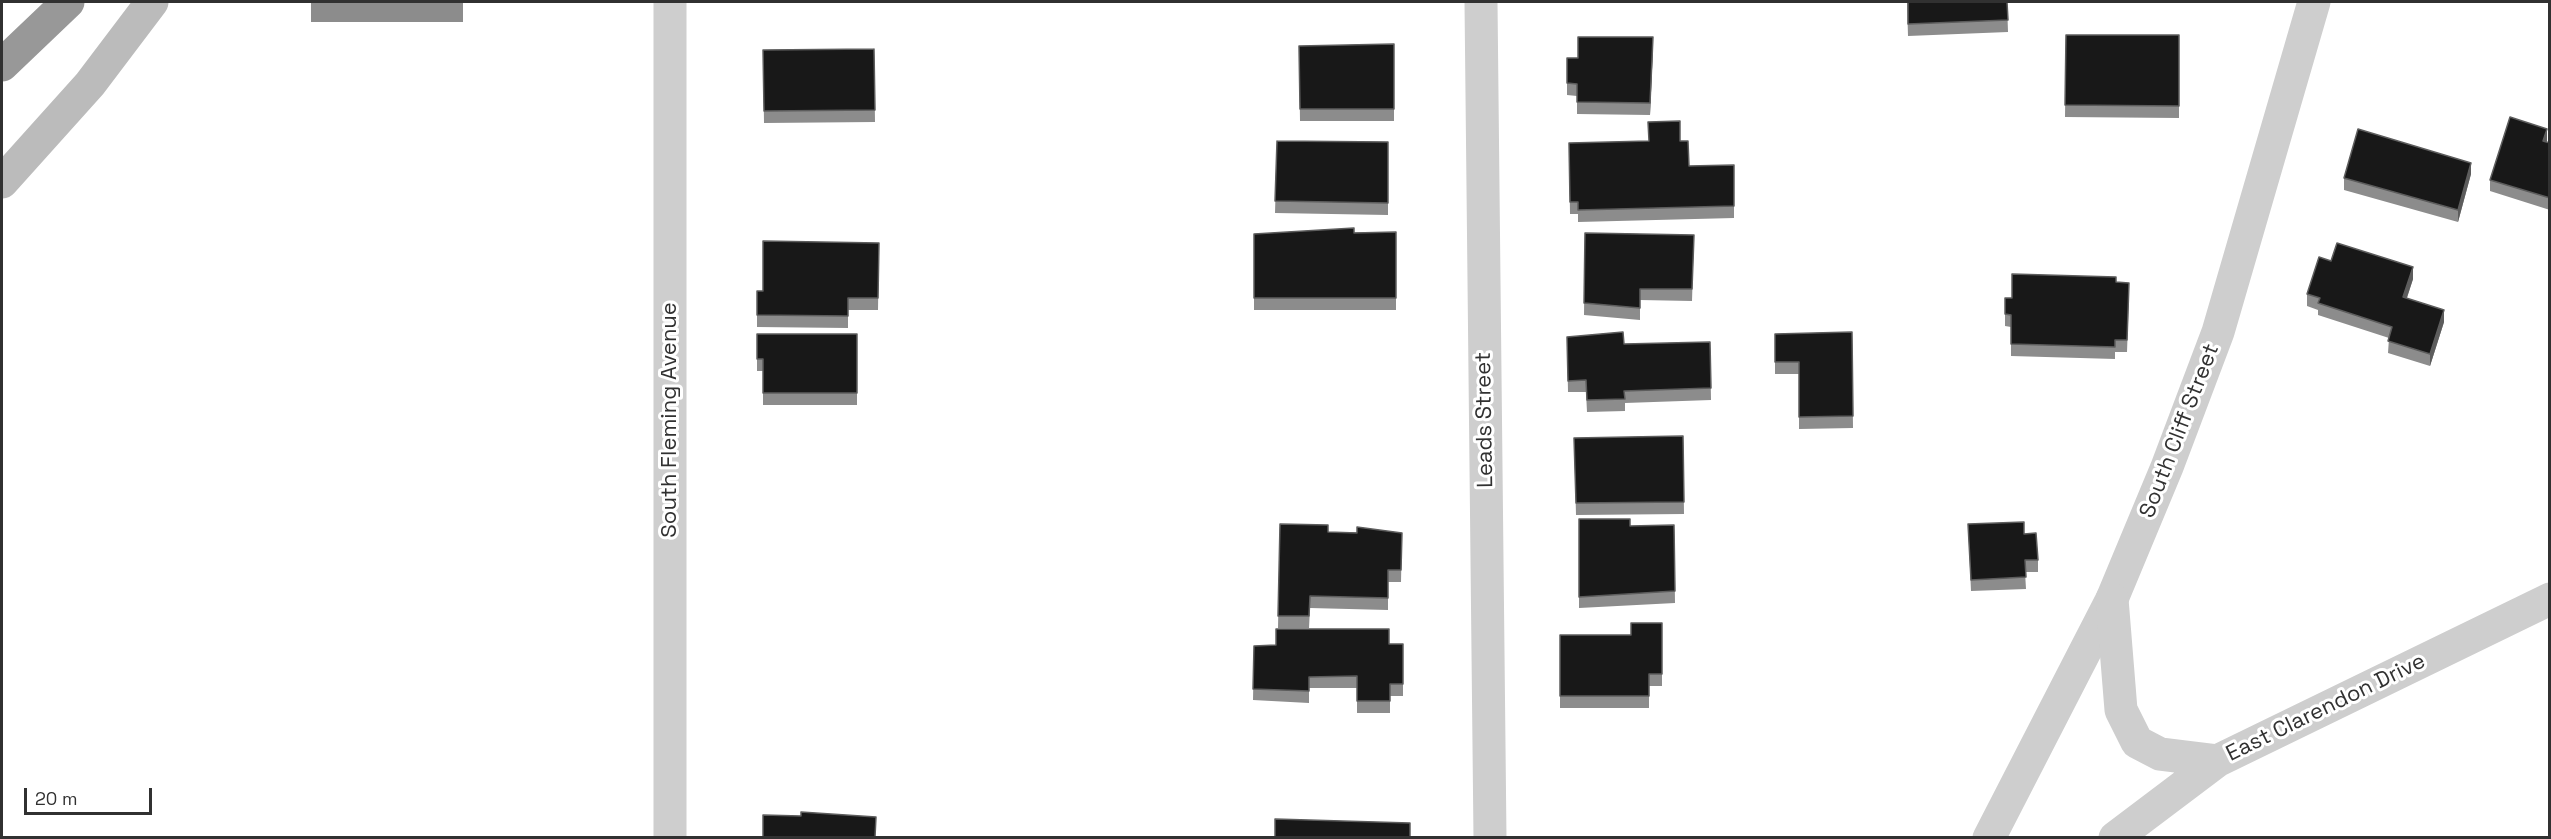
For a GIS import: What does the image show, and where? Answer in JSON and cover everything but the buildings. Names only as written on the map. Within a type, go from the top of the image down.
[{"type":"highway","points":[[2,65],[68,2]]},
{"type":"main road","points":[[2,182],[90,84],[152,2]]},
{"type":"street","name":"South Fleming Avenue","points":[[670,2],[670,837]]},
{"type":"street","name":"Leads Street","points":[[1481,2],[1490,837]]},
{"type":"street","name":"South Cliff Street","points":[[1989,837],[2112,598],[2167,467],[2218,332],[2314,2]]},
{"type":"street","points":[[2112,598],[2121,710],[2137,741],[2160,754],[2217,761]]},
{"type":"street","name":"East Clarendon Drive","points":[[2115,837],[2217,761],[2550,599]]}]
